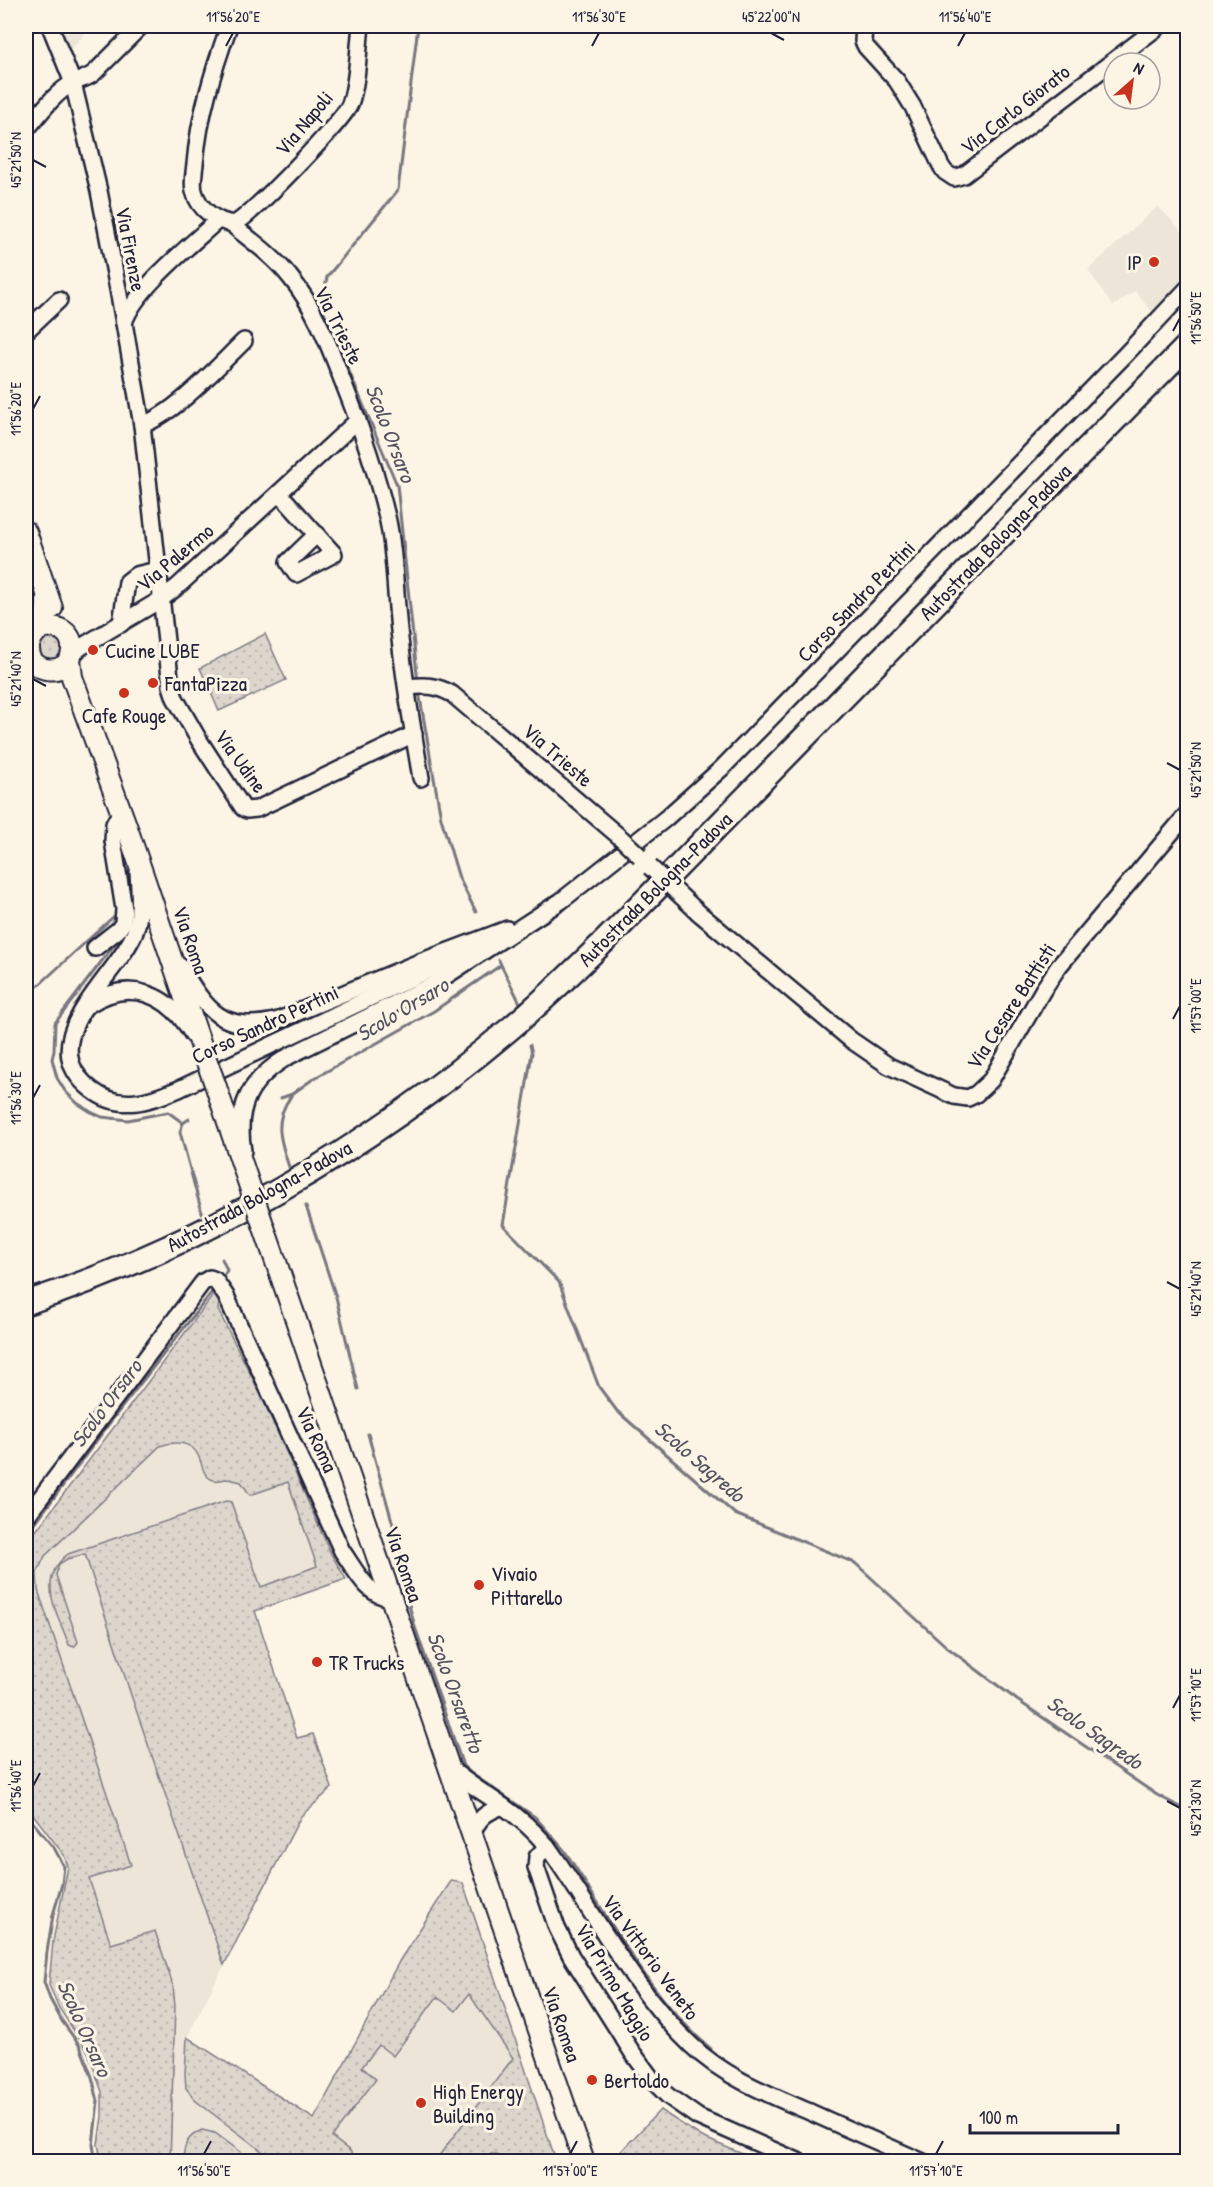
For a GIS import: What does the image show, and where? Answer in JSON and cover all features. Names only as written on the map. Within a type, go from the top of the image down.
[{"type":"highway","name":"Autostrada Bologna-Padova","points":[[26,1303],[135,1262],[212,1226],[286,1186],[358,1142],[427,1094],[512,1027],[567,978],[621,925],[1188,345]]},
{"type":"highway","name":"Autostrada Bologna-Padova","points":[[26,1319],[142,1275],[217,1240],[292,1200],[364,1156],[444,1100],[520,1040],[639,927],[1188,365]]},
{"type":"main road","points":[[26,532],[48,598],[73,649],[71,658],[60,668],[37,667]]},
{"type":"main road","points":[[48,598],[46,615],[31,640],[29,654],[37,667],[67,683],[80,696]]},
{"type":"main road","points":[[31,640],[50,626],[65,633]]},
{"type":"main road","name":"Via Roma","points":[[71,658],[72,676],[166,941],[179,1006],[204,1054],[214,1084]]},
{"type":"main road","name":"Via Romea","points":[[214,1084],[584,2162]]},
{"type":"street","name":"Via Firenze","points":[[50,26],[73,83],[99,191],[119,293],[142,425],[160,600]]},
{"type":"street","points":[[26,130],[56,97],[73,83],[86,79],[94,73],[141,26]]},
{"type":"street","points":[[124,323],[130,307],[182,252],[202,222],[212,215],[198,201],[193,184],[196,150],[211,80],[229,26]]},
{"type":"street","name":"Via Napoli","points":[[234,224],[241,222],[343,116],[352,96],[361,26]]},
{"type":"street","name":"Via Carlo Giorato","points":[[864,26],[863,41],[866,47],[897,81],[914,107],[941,166],[954,178],[964,175],[1159,26]]},
{"type":"street","name":"Via Trieste","points":[[212,215],[234,224],[279,264],[304,297],[336,364],[358,420],[381,493],[391,538],[400,640],[415,686],[414,734],[421,778]]},
{"type":"street","points":[[140,295],[126,300],[119,293],[155,280]]},
{"type":"street","name":"Corso Sandro Pertini","points":[[251,1190],[242,1148],[241,1127],[247,1098],[259,1077],[273,1065],[432,985],[561,901],[621,856],[665,819],[722,768],[1188,288]]},
{"type":"street","points":[[26,331],[59,300]]},
{"type":"street","points":[[142,425],[170,411],[244,341]]},
{"type":"street","name":"Via Palermo","points":[[71,658],[88,642],[160,600],[185,580],[358,420]]},
{"type":"street","points":[[279,493],[317,534],[334,554],[296,574],[288,562],[317,534]]},
{"type":"street","points":[[121,624],[127,582],[136,575],[157,570]]},
{"type":"street","name":"Via Udine","points":[[160,600],[171,686],[175,698],[199,740],[247,810],[257,809],[414,734]]},
{"type":"street","points":[[65,633],[77,640],[88,642]]},
{"type":"street","name":"Via Trieste","points":[[415,686],[441,687],[471,708],[621,838],[669,884]]},
{"type":"street","points":[[95,948],[118,930],[123,923],[124,909],[113,842],[114,824],[121,811]]},
{"type":"street","name":"Via Cesare Battisti","points":[[669,884],[699,913],[851,1040],[889,1066],[954,1096],[968,1098],[980,1092],[991,1080],[1042,990],[1059,966],[1188,813]]},
{"type":"street","name":"Corso Sandro Pertini","points":[[137,857],[139,909],[136,930],[117,962],[82,1011],[73,1029],[70,1046],[72,1060],[84,1083],[108,1100],[127,1103],[146,1101],[190,1084],[532,919]]},
{"type":"street","name":"Corso Sandro Pertini","points":[[166,941],[208,1008],[227,1020],[250,1025],[279,1020],[532,919]]},
{"type":"street","points":[[82,1011],[100,997],[128,990],[143,992],[179,1006]]},
{"type":"street","name":"Via Roma","points":[[26,1517],[203,1282],[210,1278],[218,1284],[342,1551],[369,1588],[380,1597],[390,1598]]},
{"type":"street","name":"Via Vittorio Veneto","points":[[449,1767],[463,1780],[503,1806],[532,1829],[546,1846],[632,1973],[665,2017],[697,2050],[722,2069],[755,2087],[923,2162]]},
{"type":"street","points":[[472,1835],[476,1823],[486,1813],[503,1806]]},
{"type":"street","name":"Via Primo Maggio","points":[[546,1846],[537,1857],[536,1867],[557,1928],[580,1971],[654,2082],[668,2096],[698,2117],[800,2162]]},
{"type":"shaded area","points":[[56,26],[92,26],[69,51]]},
{"type":"shaded area","points":[[1158,206],[1187,237],[1187,274],[1152,312],[1135,291],[1113,306],[1088,270]]},
{"type":"shaded area","points":[[265,634],[286,680],[219,711],[200,668]]},
{"type":"shaded area","points":[[54,636],[62,641],[63,654],[53,662],[41,658],[38,646],[42,639]]},
{"type":"shaded area","points":[[214,1294],[219,1301],[218,1310],[261,1395],[331,1554],[346,1579],[255,1611],[297,1738],[313,1734],[332,1788],[301,1816],[187,2037],[314,2119],[400,1960],[451,1881],[463,1883],[556,2161],[101,2161],[98,2144],[102,2116],[102,2092],[88,2052],[59,2008],[49,1985],[53,1941],[68,1867],[64,1855],[26,1805],[26,1544]]},
{"type":"shaded area","points":[[214,1294],[219,1301],[218,1310],[261,1395],[331,1554],[346,1579],[255,1611],[297,1738],[313,1734],[332,1788],[301,1816],[224,1965],[85,1554],[59,1564],[56,1575],[78,1642],[74,1647],[69,1645],[55,1609],[51,1586],[53,1574],[58,1564],[68,1554],[226,1501],[231,1502],[261,1587],[317,1566],[288,1482],[250,1495],[241,1482],[210,1479],[203,1470],[198,1455],[191,1447],[181,1443],[160,1446],[45,1556],[37,1573],[38,1590],[131,1865],[89,1879],[111,1944],[155,1931],[173,1985],[175,2007],[170,2161],[101,2161],[98,2144],[102,2116],[102,2092],[88,2052],[59,2008],[49,1985],[53,1941],[68,1867],[64,1855],[26,1805],[26,1544]]},
{"type":"shaded area","points":[[451,1881],[463,1883],[556,2161],[506,2161],[496,2154],[490,2154],[484,2161],[435,2161],[513,2058],[469,1994],[456,2011],[437,1997],[393,2056],[379,2045],[362,2067],[376,2079],[332,2137],[351,2152],[352,2161],[275,2161],[196,2101],[186,2088],[187,2037],[314,2119],[400,1960]]},
{"type":"shaded area","points":[[660,2110],[702,2137],[759,2161],[612,2161]]},
{"type":"shaded area","points":[[202,2130],[215,2133],[253,2161],[183,2161],[187,2142]]},
{"type":"waterway","name":"Scolo Orsaro","points":[[418,26],[398,190],[327,277],[322,307],[397,485],[418,683]]},
{"type":"waterway","name":"Scolo Orsaro","points":[[419,692],[441,818],[459,878],[476,912]]},
{"type":"waterway","points":[[26,997],[113,917],[118,916]]},
{"type":"waterway","points":[[120,937],[55,1023],[52,1059],[57,1078],[65,1091],[77,1103],[102,1117],[128,1120],[168,1112],[183,1123]]},
{"type":"waterway","name":"Scolo Orsaro","points":[[281,1098],[292,1094],[313,1079],[434,1011],[501,965],[499,960]]},
{"type":"waterway","name":"Scolo Sagredo","points":[[501,965],[520,1003]]},
{"type":"waterway","name":"Scolo Sagredo","points":[[530,1045],[532,1053],[503,1225],[559,1282],[599,1387],[617,1411],[735,1514],[855,1563],[948,1648],[1017,1700],[1157,1795],[1188,1811]]},
{"type":"waterway","name":"Scolo Orsaretto","points":[[290,1170],[281,1141],[280,1123],[285,1105],[291,1096]]},
{"type":"waterway","name":"Scolo Orsaro","points":[[189,1119],[183,1123],[180,1132],[202,1213]]},
{"type":"waterway","name":"Scolo Orsaretto","points":[[306,1206],[336,1297],[358,1389]]},
{"type":"waterway","name":"Scolo Orsaro","points":[[222,1259],[227,1270],[225,1274]]},
{"type":"waterway","name":"Scolo Orsaro","points":[[26,1535],[212,1292]]},
{"type":"waterway","name":"Scolo Orsaretto","points":[[368,1434],[408,1579],[409,1605],[415,1627],[463,1766],[535,1817],[564,1850],[649,1981],[688,2028],[711,2049],[709,2052]]},
{"type":"waterway","name":"Scolo Orsaro","points":[[26,1814],[54,1848],[64,1866],[62,1884],[53,1915],[44,1982],[62,2021],[80,2046],[92,2077],[98,2101],[93,2145],[96,2162]]},
{"type":"place","name":"IP","points":[[1154,262]]},
{"type":"place","name":"Cucine LUBE","points":[[93,650]]},
{"type":"place","name":"FantaPizza","points":[[153,683]]},
{"type":"place","name":"Cafe Rouge","points":[[124,693]]},
{"type":"place","name":"Vivaio Pittarello","points":[[479,1585]]},
{"type":"place","name":"TR Trucks","points":[[317,1662]]},
{"type":"place","name":"Bertoldo","points":[[592,2080]]},
{"type":"place","name":"High Energy Building","points":[[421,2103]]}]
